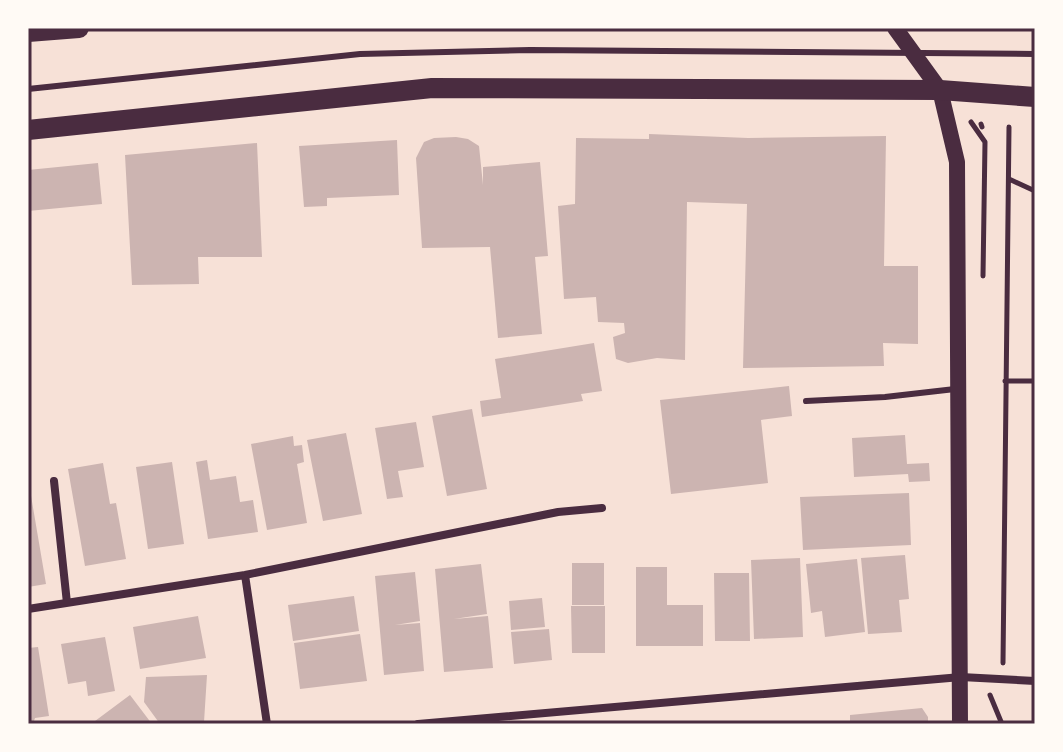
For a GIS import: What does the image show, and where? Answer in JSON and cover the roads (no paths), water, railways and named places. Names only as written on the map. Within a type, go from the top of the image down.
[{"type":"main road","points":[[28,32],[79,28]]},
{"type":"main road","points":[[895,28],[940,90],[957,162],[960,724]]},
{"type":"main road","points":[[28,130],[432,88],[940,90],[1035,97]]},
{"type":"street","points":[[54,481],[67,603]]},
{"type":"street","points":[[28,609],[245,575],[558,512],[602,508]]},
{"type":"street","points":[[245,575],[267,724]]},
{"type":"street","points":[[418,724],[961,677],[1035,681]]},
{"type":"lane","points":[[28,89],[360,54],[530,50],[1035,54]]},
{"type":"lane","points":[[806,401],[885,397],[958,388]]}]
